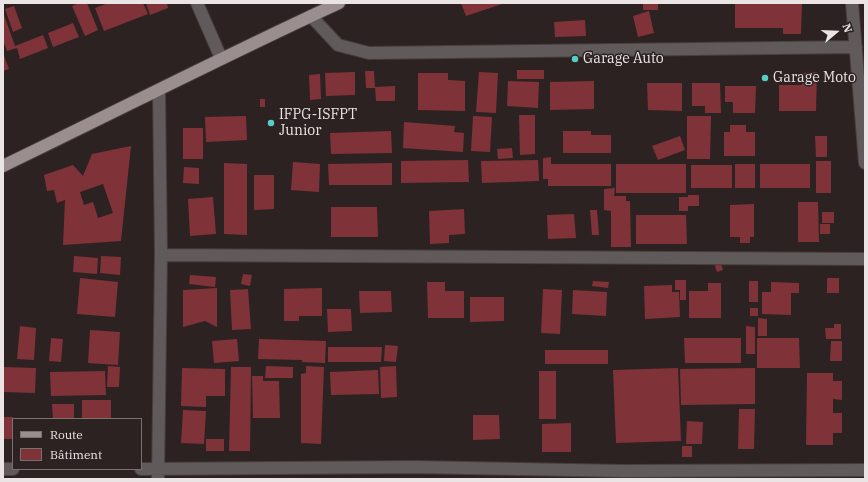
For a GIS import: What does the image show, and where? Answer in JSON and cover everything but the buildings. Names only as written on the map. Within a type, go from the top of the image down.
[{"type":"main road","points":[[3,166],[221,58],[339,3]]},
{"type":"street","points":[[197,3],[221,58]]},
{"type":"street","points":[[852,3],[865,163]]},
{"type":"street","points":[[311,16],[338,45],[369,53],[856,47]]},
{"type":"street","points":[[158,474],[161,255],[159,90]]},
{"type":"street","points":[[161,255],[865,259]]},
{"type":"street","points":[[142,469],[158,474],[415,473],[623,475],[865,470]]},
{"type":"place","name":"Garage Auto","points":[[575,59]]},
{"type":"place","name":"Garage Moto","points":[[765,78]]},
{"type":"place","name":"IFPG-ISFPT Junior","points":[[271,123]]}]
